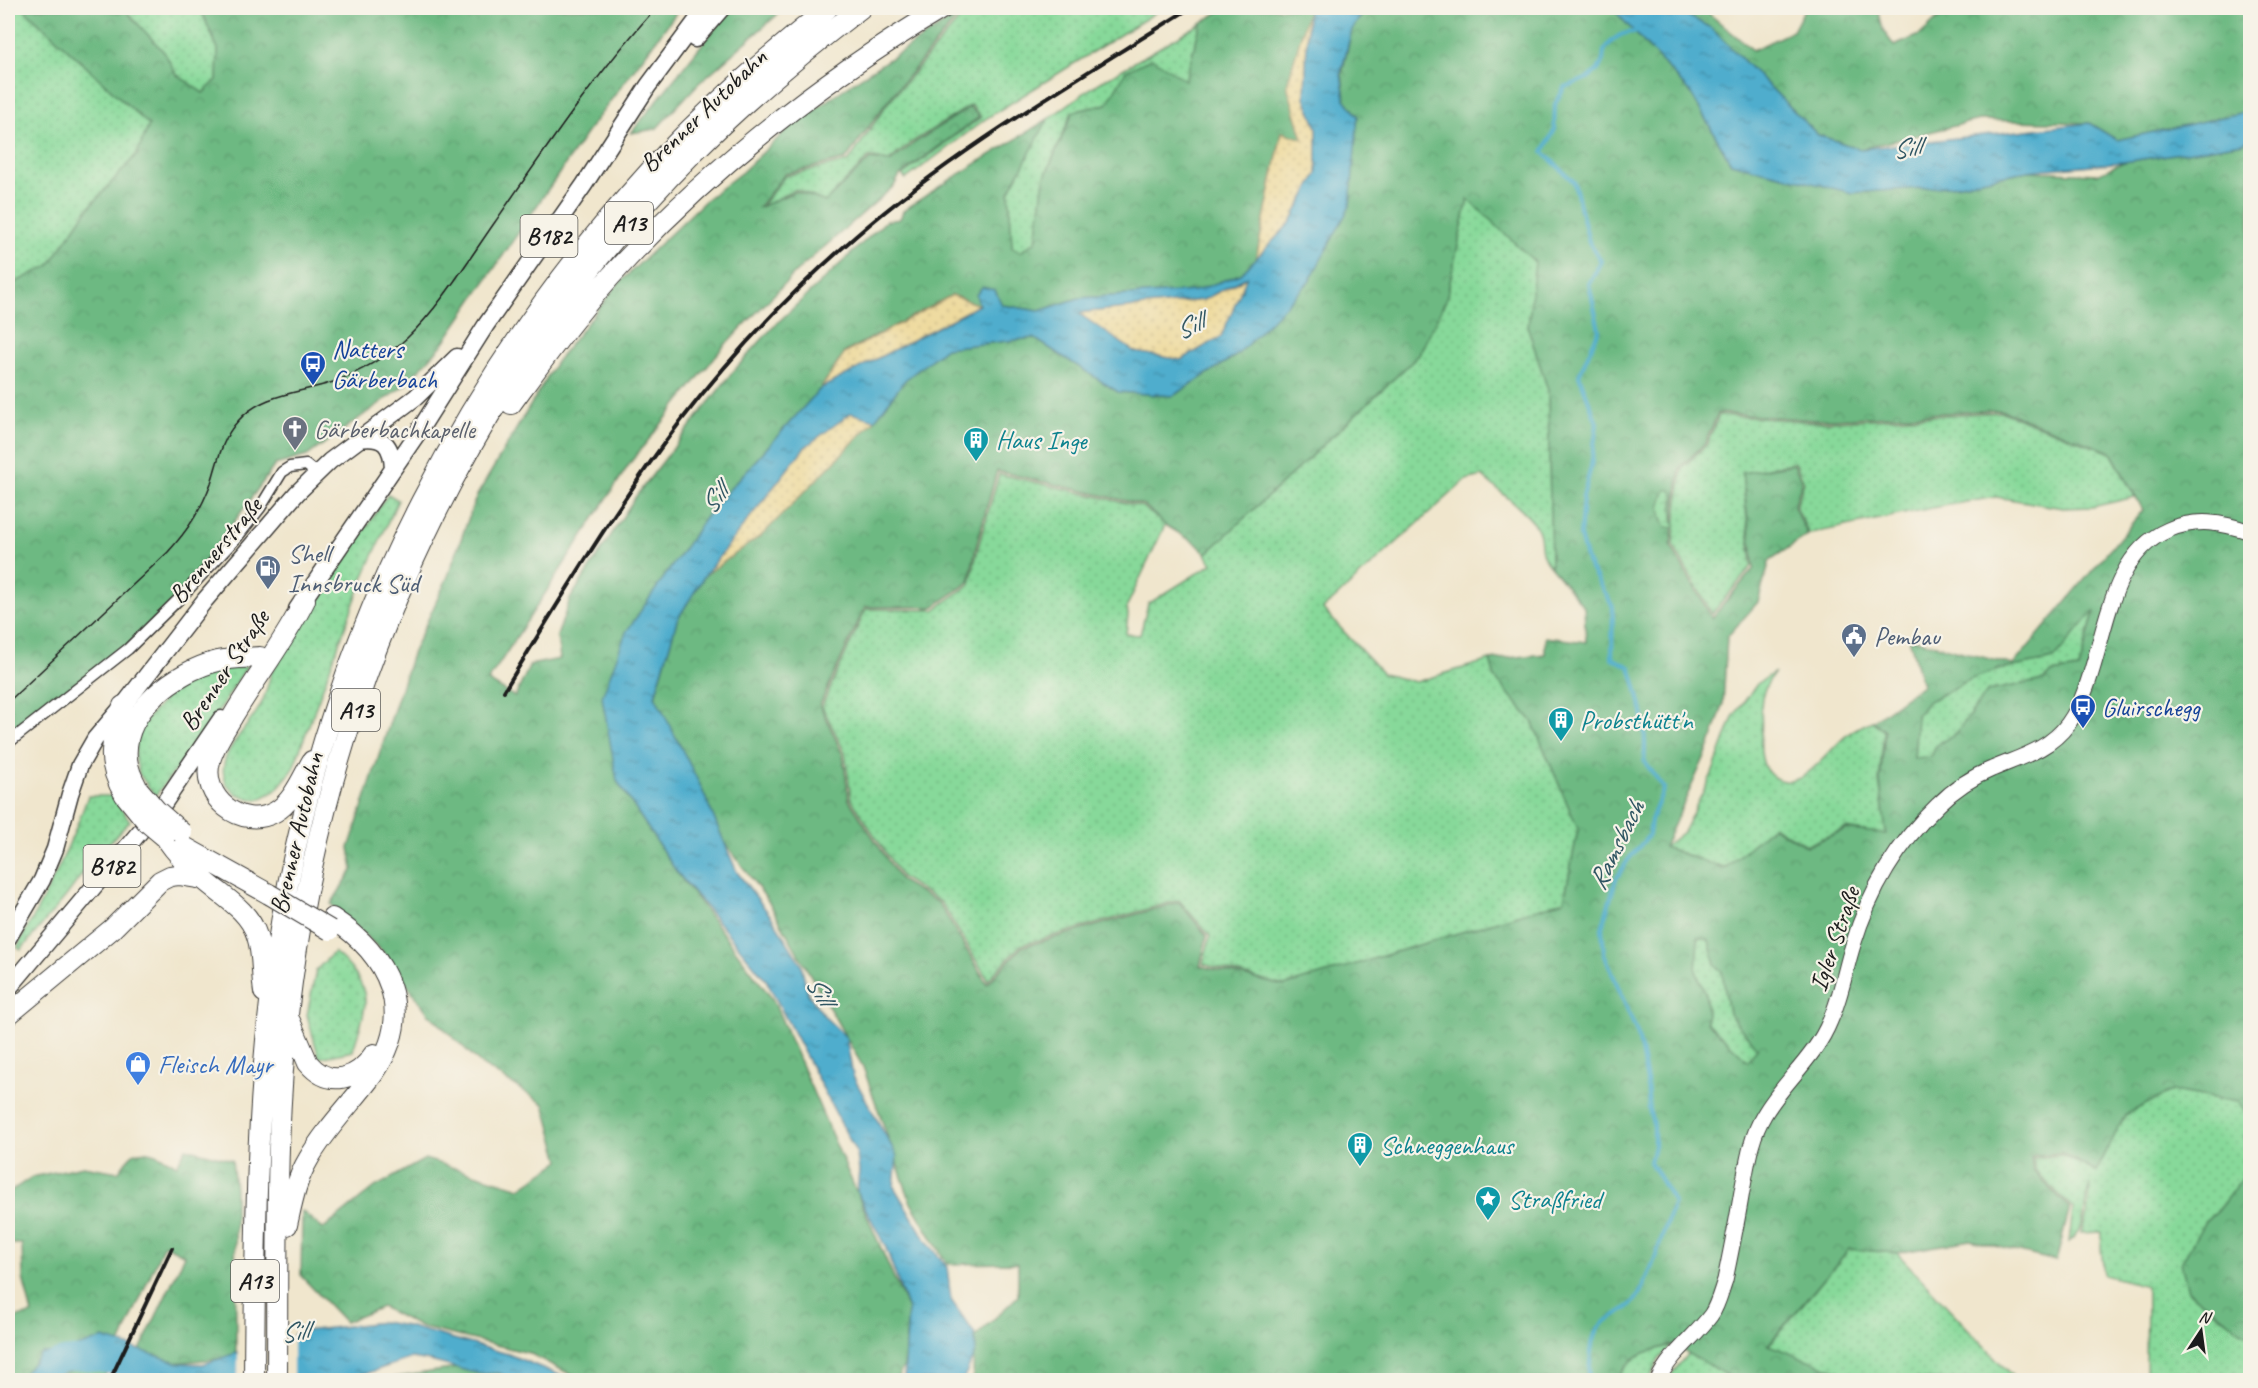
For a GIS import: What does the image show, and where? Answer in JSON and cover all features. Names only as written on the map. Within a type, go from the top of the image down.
[{"type":"highway","name":"Brenner Autobahn","points":[[289,1181],[284,1067],[279,1016],[278,944],[288,883],[326,738],[352,657],[403,537],[467,417],[516,341],[565,272],[651,170],[728,94],[828,8]]},
{"type":"highway","name":"Brenner Autobahn","points":[[254,1380],[257,1181],[279,1016],[297,947],[321,830],[341,755],[377,649],[402,586],[451,485],[499,400],[528,354],[584,277],[694,151],[799,54],[861,8]]},
{"type":"highway","name":"A13","points":[[451,485],[572,323],[622,263],[674,210],[778,119],[898,34],[943,8]]},
{"type":"highway","points":[[305,600],[293,624],[238,707],[213,753],[208,772],[212,790],[225,807],[240,815],[258,817],[274,813],[294,792],[326,738]]},
{"type":"highway","points":[[260,657],[232,659],[206,665],[168,684],[150,700],[133,727],[127,749],[132,792],[147,822],[175,841],[270,889],[364,943],[382,966],[391,990],[394,1021],[391,1039],[381,1061],[320,1141],[307,1162],[289,1181]]},
{"type":"highway","points":[[123,706],[114,733],[111,754],[116,777],[132,792]]},
{"type":"highway","points":[[175,841],[203,879],[238,908],[253,926],[260,950],[263,985],[308,1063],[325,1076],[338,1078],[354,1075],[362,1069],[375,1052],[384,1023],[384,1003],[380,986],[365,958],[331,924]]},
{"type":"highway","points":[[8,1015],[112,929],[160,881],[179,875],[203,879]]},
{"type":"highway","name":"A13","points":[[277,1380],[277,1278],[291,1207],[289,1181]]},
{"type":"main road","name":"B182","points":[[359,439],[416,397],[448,368],[486,326],[648,86],[706,8]]},
{"type":"main road","name":"B182","points":[[610,145],[722,8]]},
{"type":"main road","name":"Brenner Straße","points":[[8,989],[164,803],[272,638],[305,600],[486,326]]},
{"type":"main road","points":[[359,439],[375,438],[384,443],[391,451],[393,469]]},
{"type":"main road","name":"Brennerstraße","points":[[123,706],[217,585],[273,520],[317,474],[359,439]]},
{"type":"main road","name":"Igler Straße","points":[[1658,1380],[1667,1363],[1711,1314],[1719,1298],[1725,1280],[1749,1153],[1758,1126],[1764,1114],[1811,1055],[1824,1034],[1837,1002],[1863,915],[1895,856],[1924,820],[1952,793],[1989,770],[2028,755],[2050,743],[2066,727],[2080,706],[2090,681],[2119,584],[2129,564],[2142,548],[2161,533],[2195,521],[2235,527],[2250,532]]},
{"type":"main road","name":"B182","points":[[8,938],[32,899],[55,849],[80,765],[94,740],[123,706]]},
{"type":"street","points":[[8,744],[128,649],[181,597],[238,536],[260,508],[282,472],[290,467],[306,465],[317,474]]},
{"type":"green space","points":[[8,8],[23,8],[149,125],[137,154],[87,210],[49,266],[14,283],[8,281]]},
{"type":"green space","points":[[23,8],[102,8],[119,13],[125,10],[164,52],[176,74],[203,93],[217,80],[218,49],[200,8],[680,8],[590,128],[442,345],[405,385],[307,456],[275,465],[183,593],[121,654],[62,692],[8,745],[8,281],[14,283],[49,266],[87,210],[137,154],[149,125]]},
{"type":"green space","points":[[102,8],[200,8],[218,49],[217,80],[203,93],[176,74],[164,52],[146,33],[119,13]]},
{"type":"green space","points":[[737,8],[785,8],[698,84],[656,129],[631,133],[727,13]]},
{"type":"green space","points":[[969,8],[1163,8],[987,118],[906,179],[902,175],[981,117],[971,105],[912,142],[889,161],[869,157],[825,202],[796,189],[761,207],[785,176],[849,161],[887,104]]},
{"type":"green space","points":[[1225,8],[1312,8],[1308,11],[1304,140],[1282,132],[1256,259],[1241,274],[1195,291],[1079,298],[1039,311],[1002,305],[979,305],[952,295],[845,352],[821,388],[710,511],[617,781],[676,871],[773,1000],[908,1310],[904,1366],[896,1380],[581,1380],[529,1353],[420,1327],[382,1307],[345,1322],[301,1276],[302,1211],[323,1229],[375,1187],[425,1159],[520,1188],[560,1161],[544,1104],[482,1065],[428,1013],[382,951],[331,904],[353,869],[349,848],[412,654],[448,576],[476,497],[556,362],[617,285],[708,198],[742,172],[791,126],[861,77],[961,13],[886,103],[846,159],[785,174],[758,208],[796,191],[825,202],[870,159],[890,162],[914,143],[970,107],[979,117],[900,175],[894,186],[799,269],[723,347],[630,463],[488,681],[515,697],[530,665],[560,659],[557,636],[570,599],[636,496],[731,374],[773,327],[886,221],[900,219],[903,211],[1048,119],[1009,192],[1012,247],[1020,252],[1036,241],[1044,179],[1073,112],[1107,104],[1126,71],[1152,58],[1185,80],[1201,23]]},
{"type":"green space","points":[[1367,8],[1612,8],[1690,92],[1731,163],[1950,186],[2027,171],[2097,174],[2124,162],[2243,143],[2250,139],[2250,1116],[2238,1102],[2172,1091],[2125,1115],[2096,1172],[2062,1153],[2031,1156],[2033,1171],[2070,1208],[2056,1261],[1970,1240],[1897,1253],[1849,1249],[1768,1345],[1838,1371],[1827,1380],[1736,1380],[1672,1345],[1640,1355],[1629,1364],[1617,1380],[1324,1380],[1317,1373],[1311,1380],[973,1380],[974,1338],[1018,1296],[1018,1263],[947,1264],[911,1203],[863,1067],[768,901],[723,840],[700,785],[655,697],[677,620],[705,575],[763,534],[875,420],[905,380],[946,348],[1034,338],[1118,392],[1173,396],[1237,355],[1358,116],[1345,99],[1342,74],[1352,29]],"holes":[[[1468,199],[1535,262],[1528,328],[1548,390],[1551,567],[1584,607],[1586,642],[1545,637],[1545,654],[1490,660],[1495,678],[1532,721],[1578,829],[1564,901],[1284,986],[1200,966],[1207,936],[1179,902],[1022,947],[987,984],[939,903],[901,881],[849,800],[843,755],[820,705],[865,607],[933,607],[969,582],[997,471],[1144,505],[1165,525],[1197,544],[1206,554],[1418,356],[1446,300]],[[2001,410],[2111,452],[2143,510],[2013,665],[1909,638],[1922,685],[1873,721],[1885,731],[1880,781],[1886,834],[1846,829],[1807,846],[1772,827],[1724,869],[1664,847],[1710,745],[1723,705],[1727,637],[1758,602],[1770,560],[1808,535],[1794,507],[1802,482],[1794,464],[1742,473],[1754,568],[1712,618],[1671,546],[1680,468],[1705,443],[1718,413],[1815,420]],[[2095,610],[2079,669],[2051,673],[2044,680],[1988,691],[1957,732],[1936,746],[1931,757],[1914,758],[1917,715],[1927,702],[1971,679],[1998,670],[2054,659]],[[1698,937],[1709,940],[1715,964],[1722,971],[1729,1014],[1757,1048],[1748,1061],[1707,1022],[1706,995],[1696,971]]]},
{"type":"green space","points":[[1676,8],[1702,8],[1753,50],[1793,31],[1805,8],[1878,8],[1883,30],[1894,46],[1920,35],[1949,8],[2250,8],[2250,111],[2117,140],[2089,123],[1979,120],[1860,149],[1818,135],[1711,28]]},
{"type":"green space","points":[[1201,23],[1185,81],[1126,71],[1107,104],[1072,112],[1044,179],[1036,241],[1020,252],[1012,247],[1009,192],[1048,119],[1094,86]]},
{"type":"green space","points":[[1468,198],[1536,262],[1528,328],[1548,390],[1551,567],[1543,555],[1539,533],[1533,522],[1482,476],[1466,480],[1323,609],[1383,674],[1416,682],[1490,660],[1495,678],[1532,721],[1578,829],[1564,901],[1284,986],[1203,964],[1210,936],[1179,900],[1021,945],[988,980],[941,902],[902,878],[851,799],[845,753],[822,706],[866,609],[934,610],[970,584],[999,474],[1143,507],[1165,525],[1127,606],[1126,634],[1140,635],[1148,604],[1212,564],[1206,554],[1418,356],[1446,300]]},
{"type":"green space","points":[[2002,412],[2111,453],[2135,497],[2092,507],[2063,508],[1996,497],[1809,534],[1796,507],[1804,482],[1795,462],[1742,473],[1752,566],[1712,614],[1673,545],[1682,468],[1707,444],[1719,415],[1817,422]]},
{"type":"green space","points":[[1666,490],[1671,490],[1675,496],[1672,508],[1675,528],[1666,527],[1661,512]]},
{"type":"green space","points":[[388,494],[398,500],[364,576],[292,771],[275,791],[258,800],[240,795],[226,783],[223,772],[228,752],[261,704],[271,673]]},
{"type":"green space","points":[[2095,608],[2079,669],[2051,673],[2044,680],[1988,691],[1957,732],[1936,746],[1931,757],[1914,758],[1917,715],[1927,702],[1971,679],[1998,670],[2054,659]]},
{"type":"green space","points":[[247,666],[203,736],[155,796],[139,774],[135,757],[137,738],[144,722],[171,692],[209,671]]},
{"type":"green space","points":[[1775,672],[1764,690],[1761,704],[1761,752],[1768,772],[1782,781],[1793,781],[1814,768],[1851,732],[1872,721],[1884,731],[1879,781],[1887,835],[1846,828],[1807,845],[1772,826],[1757,842],[1724,868],[1664,847],[1683,832],[1712,774],[1733,717],[1757,684]]},
{"type":"green space","points":[[88,796],[112,796],[130,821],[91,862],[21,950],[17,947],[56,873]]},
{"type":"green space","points":[[1698,936],[1709,940],[1715,964],[1722,971],[1729,1014],[1758,1048],[1748,1062],[1707,1022],[1706,995],[1696,971]]},
{"type":"green space","points":[[334,952],[360,982],[365,996],[364,1010],[353,1051],[319,1058],[307,1015],[316,970]]},
{"type":"green space","points":[[2172,1091],[2238,1102],[2250,1116],[2245,1137],[2249,1159],[2243,1177],[2218,1210],[2204,1223],[2188,1291],[2250,1337],[2250,1380],[2146,1380],[2147,1286],[2104,1275],[2102,1232],[2081,1233],[2087,1214],[2090,1184],[2080,1230],[2069,1242],[2073,1208],[2035,1171],[2033,1158],[2062,1155],[2096,1172],[2125,1115]]},
{"type":"green space","points":[[2250,1123],[2250,1337],[2188,1291],[2181,1263],[2204,1223],[2218,1210],[2243,1177],[2249,1159],[2245,1137]]},
{"type":"green space","points":[[186,1148],[232,1160],[235,1189],[236,1357],[172,1363],[139,1352],[185,1255],[164,1244],[120,1344],[64,1356],[19,1380],[8,1380],[8,1319],[32,1314],[23,1278],[22,1244],[8,1244],[8,1193],[32,1177],[83,1166],[118,1172],[131,1156],[140,1152],[157,1154],[177,1165]]},
{"type":"green space","points":[[1849,1249],[1897,1253],[2016,1380],[1827,1380],[1838,1372],[1768,1346]]},
{"type":"green space","points":[[1672,1345],[1657,1362],[1650,1380],[1617,1380],[1629,1364],[1640,1355]]},
{"type":"green space","points":[[1688,1353],[1736,1380],[1667,1380]]},
{"type":"green space","points":[[96,1363],[107,1371],[103,1380],[41,1380]]},
{"type":"green space","points":[[484,1364],[512,1380],[377,1380]]},
{"type":"sand","points":[[1308,11],[1305,97],[1317,128],[1317,174],[1290,223],[1256,259],[1282,132],[1303,139],[1287,85]]},
{"type":"sand","points":[[1248,277],[1221,337],[1181,360],[1135,352],[1077,313],[1203,300]]},
{"type":"sand","points":[[952,295],[979,305],[821,388],[845,353]]},
{"type":"sand","points":[[851,412],[875,420],[763,534],[705,575],[804,448]]},
{"type":"water","points":[[1312,8],[1367,8],[1352,29],[1341,73],[1345,99],[1358,116],[1350,206],[1309,282],[1237,355],[1173,396],[1118,392],[1034,338],[946,348],[905,380],[875,420],[851,413],[804,448],[705,575],[677,620],[655,696],[700,785],[737,872],[773,919],[801,964],[808,994],[826,1018],[846,1037],[853,1076],[897,1156],[894,1187],[926,1240],[947,1267],[951,1300],[974,1333],[976,1350],[963,1380],[904,1380],[908,1310],[886,1248],[857,1192],[859,1171],[857,1154],[766,980],[676,871],[617,781],[602,697],[626,632],[710,511],[821,388],[979,305],[976,295],[982,287],[995,290],[1002,305],[1039,311],[1079,298],[1195,291],[1241,274],[1290,223],[1317,174],[1317,128],[1305,97],[1308,11]],"holes":[[[1247,277],[1221,337],[1181,360],[1135,352],[1078,313],[1203,300]]]},
{"type":"water","points":[[1612,8],[1676,8],[1711,28],[1818,135],[1860,149],[2089,123],[2117,140],[2250,111],[2250,139],[2243,143],[2124,162],[2027,171],[1950,186],[1852,193],[1731,163],[1690,92]]},
{"type":"water","points":[[383,1322],[407,1326],[508,1354],[572,1380],[512,1380],[499,1373],[479,1374],[412,1358],[347,1380],[155,1380],[113,1362],[84,1361],[61,1367],[47,1380],[19,1380],[41,1353],[62,1352],[104,1338],[179,1363],[203,1364],[304,1331]]},
{"type":"pier","points":[[293,1332],[293,1380],[238,1380],[238,1349]]},
{"type":"waterway","name":"Ramsbach","points":[[1588,1380],[1595,1334],[1598,1328],[1627,1308],[1637,1298],[1653,1263],[1674,1202],[1650,1162],[1654,1146],[1654,1126],[1649,1110],[1647,1081],[1638,1035],[1604,953],[1602,928],[1616,879],[1628,860],[1649,835],[1651,820],[1664,788],[1644,761],[1644,725],[1637,690],[1630,667],[1612,658],[1613,607],[1587,562],[1580,536],[1583,497],[1591,467],[1597,423],[1579,375],[1599,330],[1589,284],[1601,261],[1589,242],[1574,182],[1543,152],[1554,131],[1555,104],[1565,87],[1588,78],[1598,70],[1604,51],[1614,39],[1623,34],[1638,32]]},
{"type":"waterway","name":"Sill","points":[[35,1380],[57,1362],[78,1359],[91,1359],[151,1370]]},
{"type":"tram line","points":[[8,702],[175,544],[188,528],[203,502],[221,450],[238,421],[258,405],[270,399],[321,386],[363,369],[381,358],[419,326],[454,282],[572,112],[656,8]]},
{"type":"railway","points":[[504,691],[589,554],[656,454],[720,372],[808,279],[856,236],[935,173],[1018,116],[1190,8]]},
{"type":"railway","points":[[110,1380],[172,1248]]},
{"type":"place","name":"Natters Gärberbach","points":[[313,387]]},
{"type":"place","name":"Gärberbachkapelle","points":[[295,452]]},
{"type":"place","name":"Haus Inge","points":[[976,463]]},
{"type":"place","name":"Shell Innsbruck Süd","points":[[268,591]]},
{"type":"place","name":"Pembau","points":[[1854,659]]},
{"type":"place","name":"Gluirschegg","points":[[2083,730]]},
{"type":"place","name":"Probsthütt'n","points":[[1561,743]]},
{"type":"place","name":"Fleisch Mayr","points":[[138,1087]]},
{"type":"place","name":"Schneggenhaus","points":[[1360,1168]]},
{"type":"place","name":"Straßfried","points":[[1488,1222]]}]
